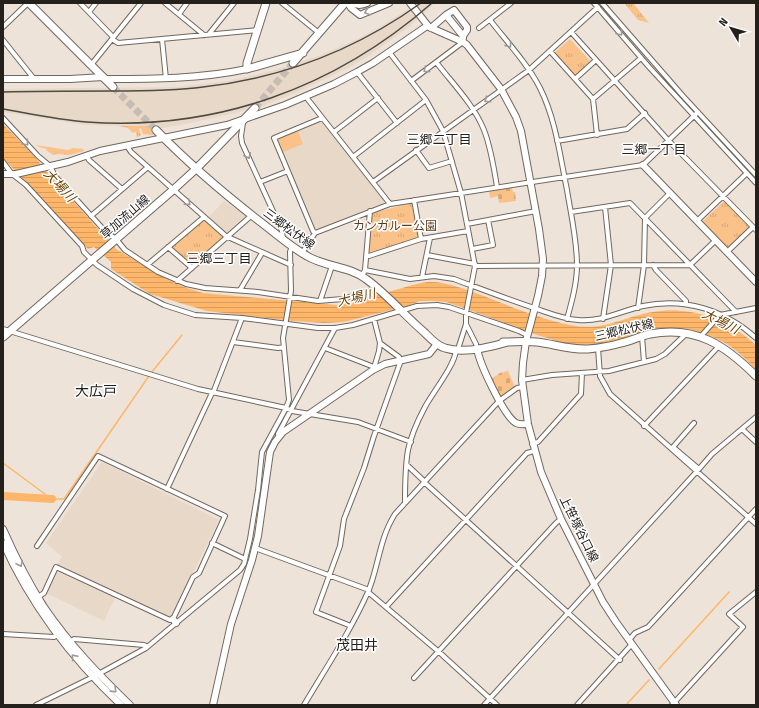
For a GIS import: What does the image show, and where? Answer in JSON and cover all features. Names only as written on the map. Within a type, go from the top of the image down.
[{"type":"main road","points":[[29,3],[112,87]]},
{"type":"main road","points":[[266,3],[247,63],[247,69],[302,53]]},
{"type":"main road","points":[[293,63],[346,3]]},
{"type":"main road","name":"草加流山線","points":[[3,337],[6,330],[94,258],[173,190],[196,169],[255,108]]},
{"type":"main road","name":"三郷松伏線","points":[[156,130],[196,169],[252,216],[302,254],[315,261],[364,273],[401,310],[443,348],[458,348],[508,342],[527,336],[573,349],[598,348],[621,343],[642,336],[667,332],[702,335],[732,354],[756,376]]},
{"type":"street","points":[[3,27],[29,3]]},
{"type":"street","points":[[80,3],[118,43],[258,30]]},
{"type":"street","points":[[88,12],[96,3]]},
{"type":"street","points":[[90,65],[141,3]]},
{"type":"street","points":[[165,3],[206,34]]},
{"type":"street","points":[[179,14],[187,3]]},
{"type":"street","points":[[206,34],[234,3]]},
{"type":"street","points":[[282,3],[319,33]]},
{"type":"street","points":[[346,3],[360,15],[390,3]]},
{"type":"street","points":[[352,3],[358,6],[362,6],[367,3]]},
{"type":"street","points":[[410,3],[429,27],[463,39]]},
{"type":"street","points":[[479,28],[511,3]]},
{"type":"street","points":[[594,3],[693,116],[756,183]]},
{"type":"street","points":[[602,3],[756,175]]},
{"type":"street","points":[[373,182],[529,70],[598,7]]},
{"type":"street","points":[[3,174],[14,174],[100,152],[227,125],[306,97],[357,72],[434,24],[453,10],[468,27],[463,39],[411,81]]},
{"type":"street","name":"上笹塚谷口線","points":[[446,15],[501,90],[510,105],[521,131],[541,242],[542,266],[540,286],[527,336],[523,383],[528,424],[534,451],[547,488],[594,584],[616,622],[674,704]]},
{"type":"street","points":[[490,20],[529,70],[545,99],[553,121],[576,244],[577,266],[572,299],[567,319]]},
{"type":"street","points":[[571,32],[668,140],[754,229],[727,252]]},
{"type":"street","points":[[162,39],[166,79]]},
{"type":"street","points":[[3,40],[35,80]]},
{"type":"street","points":[[550,51],[593,99],[597,134]]},
{"type":"street","points":[[389,52],[426,100],[443,131],[461,193],[475,265],[466,311],[466,324],[456,354],[424,409],[408,451],[404,503]]},
{"type":"street","points":[[593,99],[641,58]]},
{"type":"street","points":[[575,79],[596,60]]},
{"type":"street","points":[[436,62],[473,110],[484,130],[488,141],[497,187]]},
{"type":"street","points":[[3,79],[166,79],[210,75],[247,69]]},
{"type":"street","points":[[357,72],[397,123]]},
{"type":"street","points":[[306,97],[390,204]]},
{"type":"street","points":[[334,132],[378,98]]},
{"type":"street","points":[[353,157],[426,100]]},
{"type":"street","points":[[302,254],[315,232],[390,204],[643,165],[698,112]]},
{"type":"street","points":[[557,140],[627,129],[645,113]]},
{"type":"street","points":[[3,118],[48,166],[55,176],[105,231],[125,250],[147,265],[177,281],[205,288],[240,290],[320,301],[343,299],[379,289]]},
{"type":"street","points":[[315,232],[311,227],[274,138],[322,118]]},
{"type":"street","points":[[244,119],[241,129],[241,139],[282,231],[284,240]]},
{"type":"street","points":[[127,146],[128,149],[173,190],[227,237],[290,265]]},
{"type":"street","points":[[416,150],[429,168],[452,161]]},
{"type":"street","points":[[87,156],[88,160],[122,189]]},
{"type":"street","points":[[3,162],[82,246],[84,252],[94,258],[99,267],[133,288],[170,307],[202,316],[242,318],[318,328],[335,328],[353,325],[416,306],[433,305],[466,311],[520,331],[527,336]]},
{"type":"street","points":[[643,165],[727,252],[754,277]]},
{"type":"street","points":[[92,216],[148,167]]},
{"type":"street","points":[[260,182],[288,171]]},
{"type":"street","points":[[697,221],[747,173]]},
{"type":"street","points":[[638,308],[644,265],[645,218],[670,193]]},
{"type":"street","points":[[414,200],[420,239]]},
{"type":"street","points":[[571,212],[630,203],[736,312]]},
{"type":"street","points":[[603,319],[611,265],[605,207]]},
{"type":"street","points":[[467,224],[536,211]]},
{"type":"street","points":[[370,212],[367,256],[364,273],[410,279],[422,277],[442,277],[454,279],[470,287],[567,319],[603,319],[638,308],[659,304],[686,304],[705,308],[720,315],[738,324],[756,338]]},
{"type":"street","points":[[177,281],[252,216]]},
{"type":"street","points":[[147,265],[204,217]]},
{"type":"street","points":[[472,249],[493,245],[488,220]]},
{"type":"street","points":[[367,256],[420,239],[468,231]]},
{"type":"street","points":[[422,277],[430,238]]},
{"type":"street","points":[[427,255],[475,265],[690,265],[716,240]]},
{"type":"street","points":[[213,705],[231,624],[248,559],[250,539],[268,458],[279,436],[278,434],[289,410],[283,338],[291,297],[290,249],[292,246]]},
{"type":"street","points":[[168,247],[192,268]]},
{"type":"street","points":[[240,290],[262,253]]},
{"type":"street","points":[[653,265],[686,301],[686,304]]},
{"type":"street","points":[[320,301],[332,266]]},
{"type":"street","points":[[702,335],[720,315],[756,308]]},
{"type":"street","points":[[167,489],[213,393],[242,318]]},
{"type":"street","points":[[374,319],[380,343],[380,351],[374,368]]},
{"type":"street","points":[[466,324],[499,401],[513,421],[520,425],[528,424]]},
{"type":"street","points":[[36,705],[95,676],[147,647],[174,621],[240,570],[255,548],[261,491],[262,452],[289,410],[335,328]]},
{"type":"street","points":[[6,330],[146,374],[213,393],[289,410],[358,422],[411,442]]},
{"type":"street","points":[[304,705],[351,626],[368,591],[380,547],[387,528],[395,514],[499,401],[523,383],[552,375],[599,373],[660,358],[687,334]]},
{"type":"street","points":[[642,336],[644,362]]},
{"type":"street","points":[[233,342],[284,348]]},
{"type":"street","points":[[351,626],[316,612],[340,546],[344,519],[364,468],[376,429],[400,363],[399,357],[380,343]]},
{"type":"street","points":[[279,436],[374,368],[400,360],[430,354],[438,344]]},
{"type":"street","points":[[644,426],[720,345]]},
{"type":"street","points":[[325,348],[374,368]]},
{"type":"street","points":[[598,348],[599,373],[601,380],[610,394],[644,426],[678,453],[756,524]]},
{"type":"street","points":[[532,444],[538,442],[581,394],[582,374]]},
{"type":"street","points":[[484,705],[712,454],[756,417]]},
{"type":"street","points":[[678,453],[673,446],[694,423]]},
{"type":"street","points":[[742,429],[756,442]]},
{"type":"street","points":[[386,608],[528,452],[534,451]]},
{"type":"street","points":[[37,546],[98,456],[225,516],[198,573],[193,577],[174,621]]},
{"type":"street","points":[[407,465],[620,660]]},
{"type":"street","points":[[577,705],[620,660],[635,633],[648,627],[756,509]]},
{"type":"street","points":[[414,678],[557,522],[562,519]]},
{"type":"street","points":[[3,529],[38,597],[70,642],[95,676],[130,705]]},
{"type":"street","points":[[3,543],[21,580],[57,635],[120,705]]},
{"type":"street","points":[[212,543],[248,559]]},
{"type":"street","points":[[255,548],[368,591],[439,652],[497,705]]},
{"type":"street","points":[[38,597],[44,593],[56,567],[174,621]]},
{"type":"street","points":[[674,704],[743,627],[729,614],[756,592]]},
{"type":"street","points":[[3,634],[54,637],[57,635]]},
{"type":"street","points":[[70,642],[74,639],[144,645],[147,647]]},
{"type":"shaded area","points":[[418,3],[435,3],[409,27],[367,57],[352,66],[300,91],[262,106],[236,113],[151,130],[148,126],[85,125],[3,112],[3,89],[175,87],[228,81],[275,70],[321,55],[355,40],[378,28]]},
{"type":"shaded area","points":[[321,121],[385,201],[384,203],[316,230],[314,229],[277,138]]},
{"type":"shaded area","points":[[3,124],[35,157],[116,249],[166,279],[184,287],[203,293],[337,305],[416,284],[435,282],[449,284],[548,319],[582,327],[593,327],[613,323],[642,314],[667,310],[695,313],[708,316],[733,328],[756,345],[756,369],[727,344],[711,336],[690,330],[665,329],[603,343],[582,345],[564,343],[537,335],[446,302],[420,301],[407,306],[344,322],[324,323],[292,321],[207,311],[150,294],[111,269],[111,262],[94,247],[88,249],[3,158]]},
{"type":"shaded area","points":[[224,201],[248,217],[229,233],[226,233],[208,218]]},
{"type":"shaded area","points":[[102,462],[219,520],[171,618],[57,565],[62,557],[46,543]]},
{"type":"shaded area","points":[[56,571],[115,598],[104,621],[46,593]]},
{"type":"green space","points":[[624,3],[633,3],[649,23],[638,20]]},
{"type":"green space","points":[[570,39],[591,62],[575,76],[554,53]]},
{"type":"green space","points":[[118,126],[148,126],[152,130],[153,135],[143,134],[141,128],[139,129],[141,135],[137,137],[136,132],[133,133],[128,128]]},
{"type":"green space","points":[[298,131],[303,144],[283,152],[278,139]]},
{"type":"green space","points":[[36,145],[68,150],[73,148],[83,149],[84,151],[70,155],[53,155],[46,150],[47,149]]},
{"type":"green space","points":[[512,188],[513,192],[515,192],[516,201],[499,203],[498,196],[490,198],[489,191]]},
{"type":"green space","points":[[724,201],[750,228],[728,249],[702,222]]},
{"type":"green space","name":"カンガルー公園","points":[[412,203],[418,238],[371,254],[369,252],[372,213]]},
{"type":"green space","points":[[202,219],[224,237],[191,265],[171,247]]},
{"type":"green space","points":[[508,371],[515,387],[500,397],[491,379],[500,373]]},
{"type":"waterway","points":[[51,499],[64,499],[151,373],[182,335]]},
{"type":"waterway","points":[[3,463],[45,494]]},
{"type":"waterway","points":[[3,496],[52,499]]},
{"type":"waterway","points":[[659,669],[729,592]]},
{"type":"waterway","points":[[626,705],[649,680]]},
{"type":"tunnel","points":[[255,108],[293,63]]},
{"type":"tunnel","points":[[113,87],[156,130]]},
{"type":"railway","points":[[3,92],[169,90],[232,83],[261,77],[290,69],[345,47],[371,34],[421,3]]},
{"type":"railway","points":[[3,109],[76,121],[135,123],[182,119],[227,111],[272,98],[314,80],[355,59],[395,33],[432,3]]},
{"type":"district","name":"三郷二丁目","points":[[439,139]]},
{"type":"district","name":"三郷一丁目","points":[[654,149]]},
{"type":"district","name":"三郷三丁目","points":[[219,258]]},
{"type":"district","name":"大広戸","points":[[96,391]]},
{"type":"district","name":"茂田井","points":[[357,645]]},
{"type":"water label","name":"大場川","points":[[60,185]]},
{"type":"water label","name":"大場川","points":[[356,297]]},
{"type":"water label","name":"大場川","points":[[721,321]]}]
